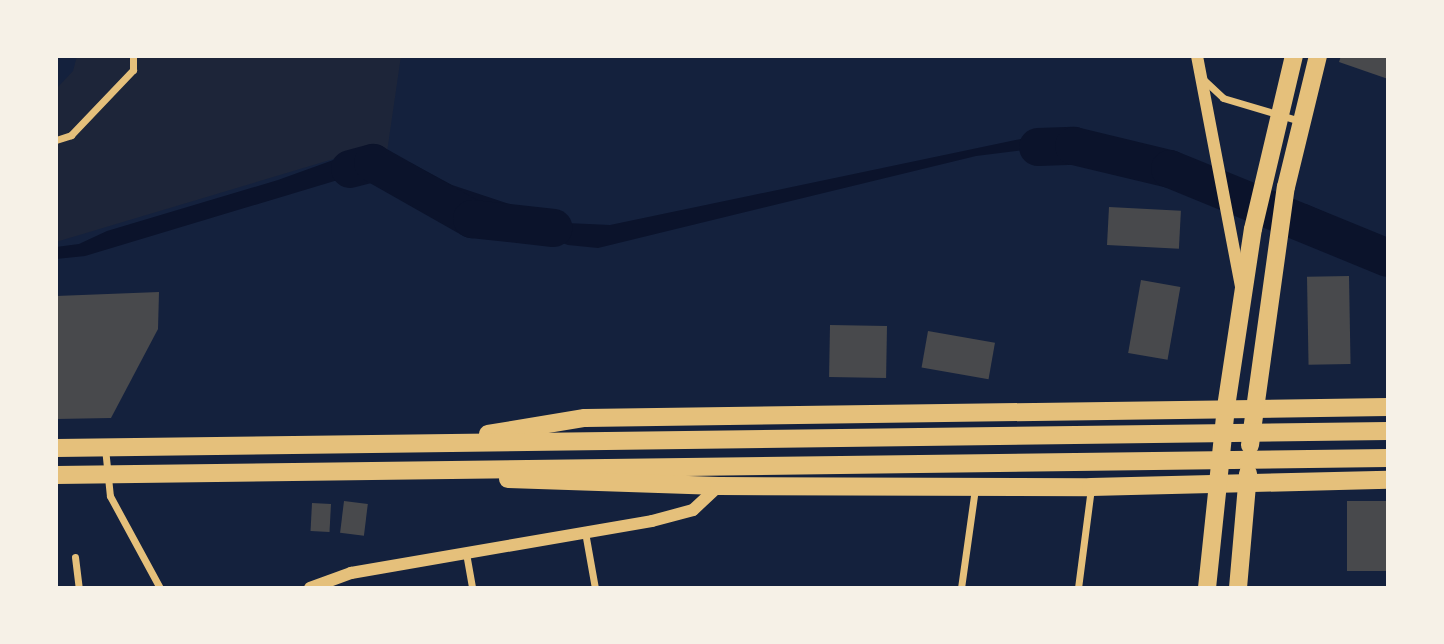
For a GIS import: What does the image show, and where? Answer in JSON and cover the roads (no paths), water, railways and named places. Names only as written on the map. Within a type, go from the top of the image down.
[{"type":"main road","points":[[1207,588],[1216,484],[1253,229],[1276,115],[1294,56]]},
{"type":"main road","points":[[1238,588],[1254,408],[1278,238],[1300,121],[1318,56]]},
{"type":"main road","points":[[429,443],[586,418],[1388,407]]},
{"type":"main road","points":[[56,448],[1388,431]]},
{"type":"main road","points":[[56,475],[1388,458]]},
{"type":"main road","points":[[424,470],[527,481],[719,486],[976,484],[1091,487],[1388,480]]},
{"type":"street","points":[[56,140],[71,135],[132,70],[133,56]]},
{"type":"street","points":[[1197,56],[1220,165],[1243,297]]},
{"type":"street","points":[[1202,76],[1211,91],[1223,98],[1300,121]]},
{"type":"street","points":[[105,447],[105,474],[110,496],[160,588]]},
{"type":"street","points":[[961,588],[976,484]]},
{"type":"street","points":[[310,588],[351,573],[585,532],[692,510],[719,486]]},
{"type":"street","points":[[1078,588],[1091,487]]},
{"type":"street","points":[[585,532],[595,588]]},
{"type":"street","points":[[466,552],[472,588]]},
{"type":"street","points":[[75,557],[79,588]]},
{"type":"waterway","points":[[1038,147],[1074,146],[1170,169],[1388,258]]},
{"type":"waterway","points":[[350,169],[373,163],[472,219],[554,228]]}]
